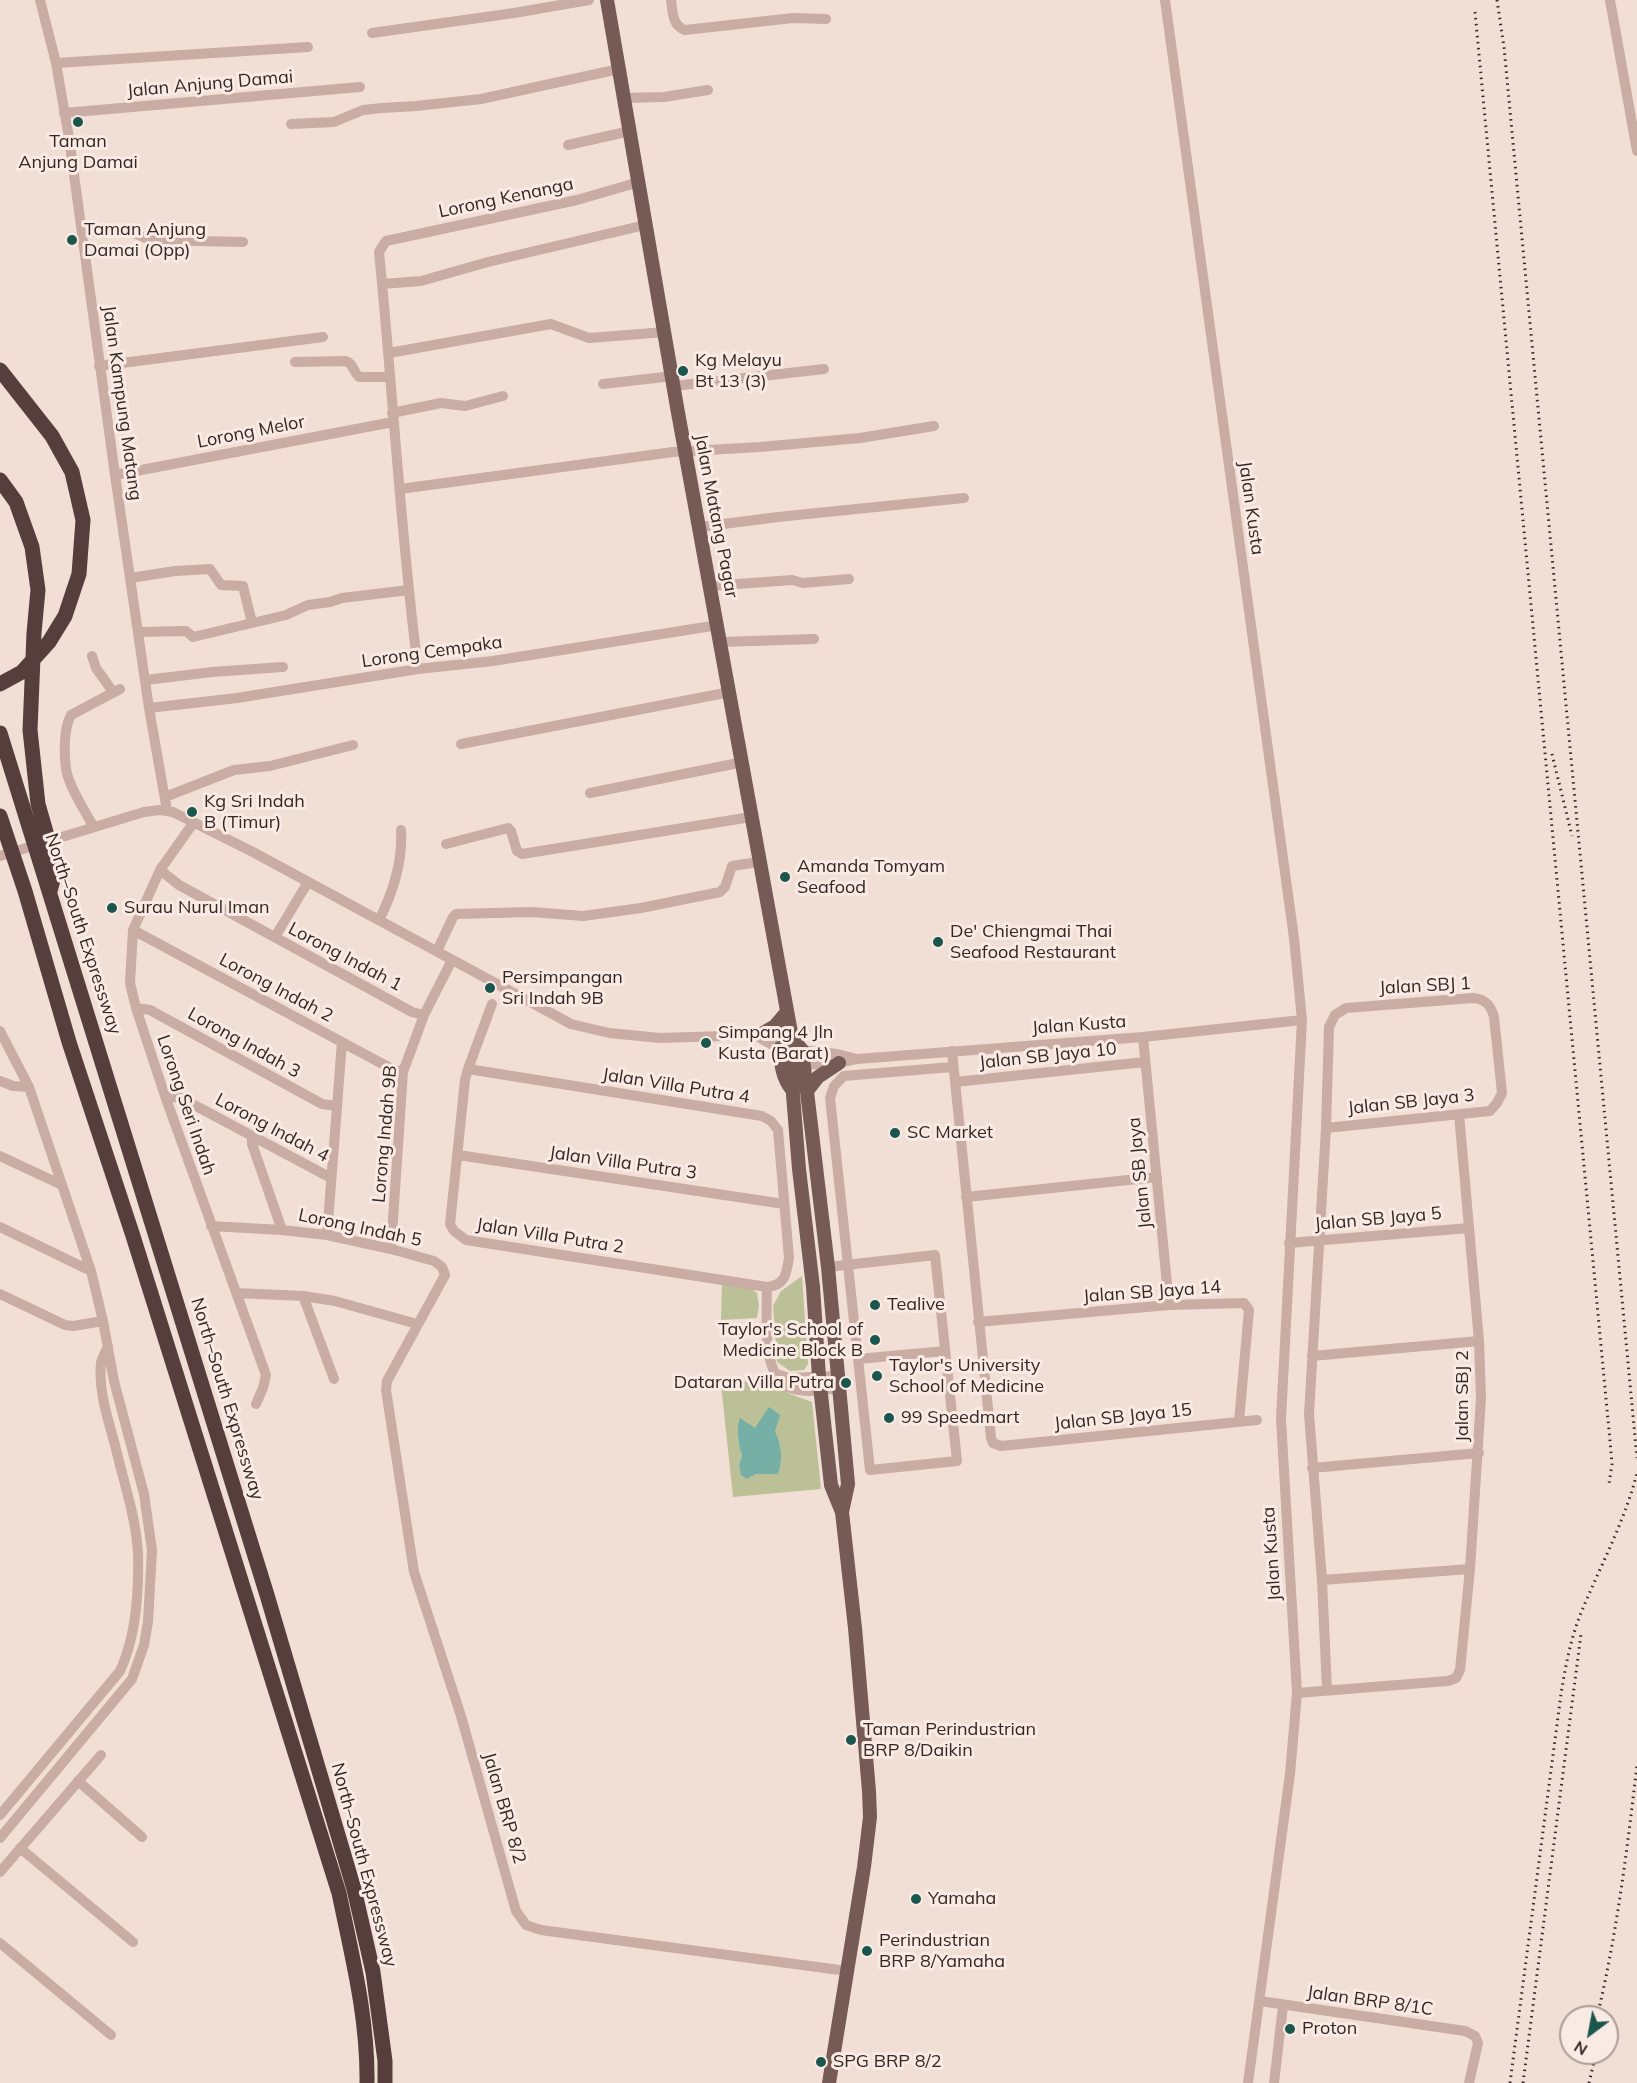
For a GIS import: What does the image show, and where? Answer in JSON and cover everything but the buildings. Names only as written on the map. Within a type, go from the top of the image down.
[{"type":"highway","points":[[0,369],[52,436],[72,472],[83,520],[79,574],[65,616],[49,642],[22,672],[0,684]]},
{"type":"highway","points":[[0,480],[16,502],[33,547],[38,590],[30,730],[46,860]]},
{"type":"highway","name":"North–South Expressway","points":[[0,733],[21,801],[46,860],[50,892],[267,1594],[354,1889],[373,1972],[385,2061],[385,2083]]},
{"type":"highway","name":"North–South Expressway","points":[[0,816],[339,1893],[358,1982],[368,2058],[368,2083]]},
{"type":"main road","name":"Jalan Matang Pagar","points":[[607,0],[645,225],[793,1050]]},
{"type":"main road","points":[[759,1034],[775,1026],[786,1013]]},
{"type":"main road","points":[[793,1050],[815,1155],[828,1267],[848,1484],[842,1512]]},
{"type":"main road","points":[[793,1050],[782,1074],[786,1083],[801,1092]]},
{"type":"main road","points":[[829,2083],[870,1817],[864,1727],[842,1512],[831,1485],[813,1287],[799,1168],[801,1092],[839,1063]]},
{"type":"main road","points":[[799,1168],[807,1172],[815,1155]]},
{"type":"street","name":"Jalan Kampung Matang","points":[[40,0],[56,63],[64,113],[149,708],[167,811]]},
{"type":"street","points":[[372,33],[514,14],[589,0]]},
{"type":"street","points":[[671,0],[674,22],[685,30],[793,18],[826,19]]},
{"type":"street","name":"Jalan Kusta","points":[[1165,0],[1294,938],[1302,1020],[1281,1419],[1297,1693],[1290,1774],[1248,2083]]},
{"type":"street","points":[[1610,0],[1634,116],[1637,151]]},
{"type":"street","points":[[56,63],[308,47]]},
{"type":"street","points":[[291,124],[334,122],[363,110],[481,99],[619,69]]},
{"type":"street","name":"Jalan Anjung Damai","points":[[64,113],[360,87]]},
{"type":"street","points":[[624,98],[664,97],[708,90]]},
{"type":"street","points":[[568,145],[630,131]]},
{"type":"street","name":"Lorong Kenanga","points":[[382,284],[379,252],[386,241],[577,200],[639,182]]},
{"type":"street","points":[[418,669],[392,418],[389,353],[382,284],[421,281],[488,262],[645,225]]},
{"type":"street","points":[[82,232],[129,231],[150,240],[243,242]]},
{"type":"street","points":[[389,353],[551,324],[589,338],[665,332]]},
{"type":"street","points":[[99,366],[323,337]]},
{"type":"street","points":[[295,362],[345,360],[351,364],[359,377],[390,377]]},
{"type":"street","points":[[603,384],[824,369]]},
{"type":"street","name":"Lorong Melor","points":[[115,474],[392,418],[441,403],[465,406],[503,396]]},
{"type":"street","points":[[400,489],[662,453],[860,438],[934,426]]},
{"type":"street","points":[[700,527],[964,498]]},
{"type":"street","points":[[130,578],[175,571],[210,569],[221,585],[243,586],[252,623]]},
{"type":"street","points":[[710,586],[792,580],[803,583],[849,579]]},
{"type":"street","points":[[139,632],[186,631],[193,637],[286,615],[308,605],[342,598],[409,590]]},
{"type":"street","name":"Lorong Cempaka","points":[[149,708],[237,698],[418,669],[492,662],[718,625]]},
{"type":"street","points":[[721,642],[814,639]]},
{"type":"street","points":[[92,656],[96,668],[116,690],[70,715],[66,722],[65,745],[68,778],[93,826]]},
{"type":"street","points":[[146,680],[283,667]]},
{"type":"street","points":[[461,744],[730,692]]},
{"type":"street","points":[[165,797],[234,770],[270,766],[353,745]]},
{"type":"street","points":[[590,793],[743,762]]},
{"type":"street","points":[[0,856],[144,812],[167,811],[194,822],[308,882],[571,1024],[609,1033],[660,1038],[759,1034],[793,1050]]},
{"type":"street","points":[[446,844],[508,828],[517,851],[522,854],[751,817]]},
{"type":"street","name":"Lorong Seri Indah","points":[[194,822],[160,870],[133,930],[130,983],[165,1096],[266,1375],[256,1404]]},
{"type":"street","points":[[379,920],[387,905],[396,874],[402,848],[401,830]]},
{"type":"street","points":[[436,951],[456,914],[532,912],[583,916],[641,908],[720,892],[725,887],[732,866],[759,862]]},
{"type":"street","name":"Lorong Indah 1","points":[[160,870],[179,885],[412,1012],[424,1015]]},
{"type":"street","points":[[274,937],[308,882]]},
{"type":"street","name":"Lorong Indah 2","points":[[133,930],[392,1069],[403,1072]]},
{"type":"street","name":"Lorong Indah 9B","points":[[392,1249],[403,1072],[424,1015],[452,960]]},
{"type":"street","name":"Jalan SBJ 1","points":[[1326,1128],[1329,1027],[1335,1015],[1346,1008],[1473,998],[1485,1001],[1493,1010],[1494,1017],[1502,1093],[1497,1104]]},
{"type":"street","name":"Jalan Villa Putra 2","points":[[492,1004],[468,1070],[450,1224],[454,1231],[466,1240],[767,1287]]},
{"type":"street","name":"Lorong Indah 3","points":[[136,1008],[150,1010],[322,1104],[337,1106]]},
{"type":"street","name":"Jalan Kusta","points":[[793,1050],[839,1063],[857,1059],[1143,1037],[1302,1020]]},
{"type":"street","points":[[0,1031],[29,1087],[91,1271],[114,1381],[144,1494],[152,1550],[148,1623],[144,1645],[132,1679],[0,1838]]},
{"type":"street","name":"Jalan SB Jaya","points":[[1143,1037],[1169,1305]]},
{"type":"street","points":[[327,1234],[342,1042]]},
{"type":"street","name":"Jalan Kusta","points":[[793,1050],[837,1054],[857,1059]]},
{"type":"street","points":[[952,1051],[978,1322]]},
{"type":"street","points":[[920,1054],[922,1070]]},
{"type":"street","name":"Jalan SB Jaya 10","points":[[955,1082],[1145,1062]]},
{"type":"street","points":[[828,1267],[848,1265],[935,1255],[957,1461],[870,1470],[848,1265],[831,1098],[834,1086],[844,1076],[952,1067]]},
{"type":"street","name":"Jalan Villa Putra 4","points":[[468,1070],[762,1116],[771,1121],[778,1130],[789,1258],[786,1275],[781,1282],[776,1286],[767,1287]]},
{"type":"street","points":[[0,1081],[13,1086],[29,1087]]},
{"type":"street","name":"Lorong Indah 4","points":[[165,1096],[181,1098],[331,1178]]},
{"type":"street","name":"Jalan SB Jaya 3","points":[[1326,1128],[1490,1110],[1497,1104]]},
{"type":"street","name":"Jalan SBJ 2","points":[[1327,1690],[1448,1681],[1456,1678],[1460,1670],[1479,1453],[1481,1398],[1479,1341],[1459,1114]]},
{"type":"street","points":[[1297,1693],[1327,1690],[1322,1580],[1309,1414],[1326,1128]]},
{"type":"street","points":[[252,1136],[252,1144],[282,1230]]},
{"type":"street","name":"Jalan Villa Putra 3","points":[[458,1155],[784,1204]]},
{"type":"street","points":[[0,1156],[62,1185]]},
{"type":"street","points":[[966,1197],[1157,1177]]},
{"type":"street","name":"Lorong Indah 5","points":[[212,1226],[327,1234],[434,1261],[442,1267],[446,1275],[387,1382]]},
{"type":"street","points":[[0,1227],[91,1271]]},
{"type":"street","name":"Jalan SB Jaya 5","points":[[1289,1243],[1469,1228]]},
{"type":"street","points":[[767,1287],[766,1311],[770,1358],[774,1373],[786,1387],[801,1391],[820,1383],[838,1382]]},
{"type":"street","points":[[236,1293],[303,1296],[334,1301],[417,1324]]},
{"type":"street","points":[[0,1294],[65,1325],[73,1326],[103,1321]]},
{"type":"street","points":[[303,1296],[334,1379]]},
{"type":"street","name":"Jalan SB Jaya 14","points":[[978,1322],[1169,1305],[1241,1303],[1248,1307],[1239,1421]]},
{"type":"street","name":"Jalan SB Jaya 15","points":[[978,1322],[991,1438],[993,1443],[1001,1446],[1257,1420]]},
{"type":"street","points":[[1312,1356],[1479,1341]]},
{"type":"street","points":[[0,1815],[120,1671],[132,1635],[136,1606],[138,1553],[133,1522],[102,1393],[101,1362],[108,1346]]},
{"type":"street","points":[[858,1359],[945,1351]]},
{"type":"street","name":"Jalan BRP 8/2","points":[[387,1382],[386,1390],[414,1572],[461,1716],[516,1911],[526,1925],[541,1930],[847,1971]]},
{"type":"street","points":[[1312,1468],[1479,1453]]},
{"type":"street","points":[[1322,1580],[1470,1569]]},
{"type":"street","points":[[0,1872],[101,1755]]},
{"type":"street","points":[[78,1781],[142,1837]]},
{"type":"street","points":[[20,1848],[133,1942]]},
{"type":"street","points":[[0,1943],[111,2035]]},
{"type":"street","name":"Jalan BRP 8/1C","points":[[1260,2001],[1465,2031],[1475,2036],[1478,2043],[1469,2083]]},
{"type":"street","points":[[1274,2083],[1283,2006]]},
{"type":"green space","points":[[802,1276],[808,1364],[804,1370],[790,1371],[777,1362],[773,1306],[781,1291]]},
{"type":"green space","points":[[722,1283],[748,1286],[757,1293],[759,1305],[757,1318],[721,1320]]},
{"type":"green space","points":[[769,1379],[790,1394],[812,1402],[821,1489],[733,1497],[721,1384]],"holes":[[[754,1428],[775,1431],[781,1452],[778,1474],[756,1474],[747,1479],[739,1465],[742,1455],[738,1439],[739,1431]]]},
{"type":"water","points":[[769,1407],[780,1415],[775,1431],[780,1447],[780,1469],[778,1474],[756,1474],[747,1479],[741,1475],[739,1465],[742,1455],[738,1436],[740,1418],[755,1428]]},
{"type":"railway","points":[[1497,0],[1504,47],[1637,1458]]},
{"type":"railway","points":[[1475,12],[1610,1441],[1612,1464],[1609,1484]]},
{"type":"railway","points":[[1552,754],[1572,836]]},
{"type":"railway","points":[[1510,2083],[1566,1665],[1579,1618],[1618,1529],[1637,1473]]},
{"type":"railway","points":[[1523,2083],[1581,1634]]},
{"type":"railway","points":[[1600,2005],[1616,1923],[1637,1765]]},
{"type":"railway","points":[[1589,2083],[1593,2065]]},
{"type":"place","name":"Taman Anjung Damai","points":[[78,122]]},
{"type":"place","name":"Taman Anjung Damai (Opp)","points":[[72,240]]},
{"type":"place","name":"Kg Melayu Bt 13 (3)","points":[[683,371]]},
{"type":"place","name":"Kg Sri Indah B (Timur)","points":[[192,812]]},
{"type":"place","name":"Amanda Tomyam Seafood","points":[[785,877]]},
{"type":"place","name":"Surau Nurul Iman","points":[[112,908]]},
{"type":"place","name":"De' Chiengmai Thai Seafood Restaurant","points":[[938,942]]},
{"type":"place","name":"Persimpangan Sri Indah 9B","points":[[490,988]]},
{"type":"place","name":"Simpang 4 Jln Kusta (Barat)","points":[[706,1043]]},
{"type":"place","name":"SC Market","points":[[895,1133]]},
{"type":"place","name":"Tealive","points":[[875,1305]]},
{"type":"place","name":"Taylor's School of Medicine Block B","points":[[875,1340]]},
{"type":"place","name":"Taylor's University School of Medicine","points":[[877,1376]]},
{"type":"place","name":"Dataran Villa Putra","points":[[846,1383]]},
{"type":"place","name":"99 Speedmart","points":[[889,1418]]},
{"type":"place","name":"Taman Perindustrian BRP 8/Daikin","points":[[851,1740]]},
{"type":"place","name":"Yamaha","points":[[916,1899]]},
{"type":"place","name":"Perindustrian BRP 8/Yamaha","points":[[867,1951]]},
{"type":"place","name":"Proton","points":[[1290,2029]]},
{"type":"place","name":"SPG BRP 8/2","points":[[821,2062]]}]
